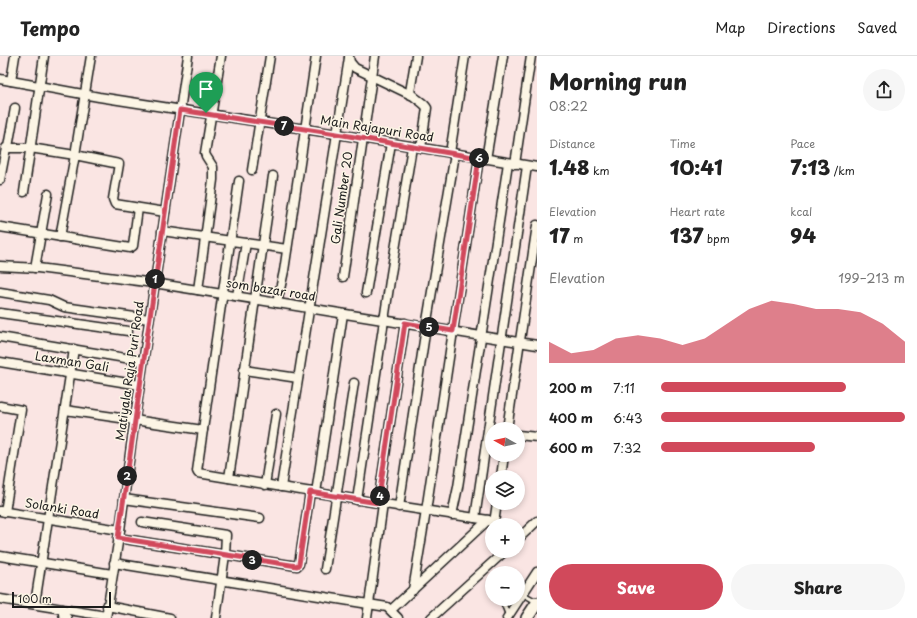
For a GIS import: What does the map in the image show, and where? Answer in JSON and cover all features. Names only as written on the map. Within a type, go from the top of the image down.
[{"type":"main road","points":[[527,618],[537,603]]},
{"type":"street","points":[[11,81],[15,56]]},
{"type":"street","points":[[24,192],[44,56]]},
{"type":"street","points":[[60,237],[91,56]]},
{"type":"street","name":"Matiyala Raja Puri Road","points":[[106,617],[188,56]]},
{"type":"street","points":[[198,290],[213,180],[213,168],[205,153],[221,56]]},
{"type":"street","points":[[252,170],[261,122],[270,56]]},
{"type":"street","points":[[277,303],[287,249],[316,56]]},
{"type":"street","name":"Gali Number 20","points":[[343,278],[375,56]]},
{"type":"street","points":[[411,95],[410,89],[416,56]]},
{"type":"street","points":[[399,507],[465,56]]},
{"type":"street","points":[[413,590],[453,331],[483,158],[503,56]]},
{"type":"street","points":[[452,515],[465,440],[480,336],[531,56]]},
{"type":"street","points":[[349,57],[350,62],[355,68],[411,95],[425,105],[427,108],[421,148]]},
{"type":"street","points":[[281,487],[349,57]]},
{"type":"street","name":"Main Rajapuri Road","points":[[0,79],[180,110],[363,138],[537,167]]},
{"type":"street","points":[[0,180],[5,149],[8,147],[15,108]]},
{"type":"street","points":[[366,293],[392,143]]},
{"type":"street","points":[[8,147],[30,148],[118,163],[120,165],[113,202],[117,205],[165,212]]},
{"type":"street","points":[[357,500],[412,147]]},
{"type":"street","points":[[475,518],[527,166]]},
{"type":"street","points":[[229,478],[273,176]]},
{"type":"street","points":[[239,181],[197,471],[198,473],[485,521]]},
{"type":"street","points":[[35,268],[48,194]]},
{"type":"street","points":[[0,227],[132,248],[138,208]]},
{"type":"street","points":[[508,422],[537,225]]},
{"type":"street","points":[[162,231],[287,249]]},
{"type":"street","points":[[237,296],[246,243]]},
{"type":"street","name":"som bazar road","points":[[0,266],[35,268],[154,283],[537,345]]},
{"type":"street","points":[[0,292],[49,300],[64,307],[149,319]]},
{"type":"street","points":[[0,313],[128,331]]},
{"type":"street","points":[[313,492],[343,314]]},
{"type":"street","points":[[367,618],[405,323]]},
{"type":"street","points":[[0,337],[143,361]]},
{"type":"street","points":[[35,604],[74,349]]},
{"type":"street","name":"Laxman Gali","points":[[0,362],[140,385]]},
{"type":"street","points":[[244,370],[298,378]]},
{"type":"street","points":[[325,569],[354,383]]},
{"type":"street","points":[[0,406],[21,410],[3,512]]},
{"type":"street","points":[[64,410],[203,430]]},
{"type":"street","points":[[265,484],[276,414]]},
{"type":"street","points":[[525,436],[537,437]]},
{"type":"street","name":"Solanki Road","points":[[3,512],[48,519],[225,555],[295,567],[298,566],[313,492]]},
{"type":"street","points":[[124,499],[260,518]]},
{"type":"street","points":[[525,532],[537,521]]},
{"type":"street","points":[[142,522],[226,534],[225,555],[216,618]]},
{"type":"street","points":[[391,610],[485,530]]},
{"type":"street","points":[[0,556],[112,574]]},
{"type":"street","points":[[431,618],[496,558]]},
{"type":"street","points":[[114,563],[387,608],[391,610],[398,618]]},
{"type":"street","points":[[525,587],[537,572]]},
{"type":"street","points":[[0,598],[35,604],[64,615],[106,617]]},
{"type":"street","points":[[108,606],[170,618]]},
{"type":"street","points":[[509,617],[514,606]]},
{"type":"lane","points":[[525,596],[537,603]]},
{"type":"lane","points":[[504,606],[509,617]]},
{"type":"route","points":[[180,110],[206,113],[479,158],[453,331],[405,323],[378,503],[310,492],[299,564],[295,567],[118,538],[180,110]]}]
